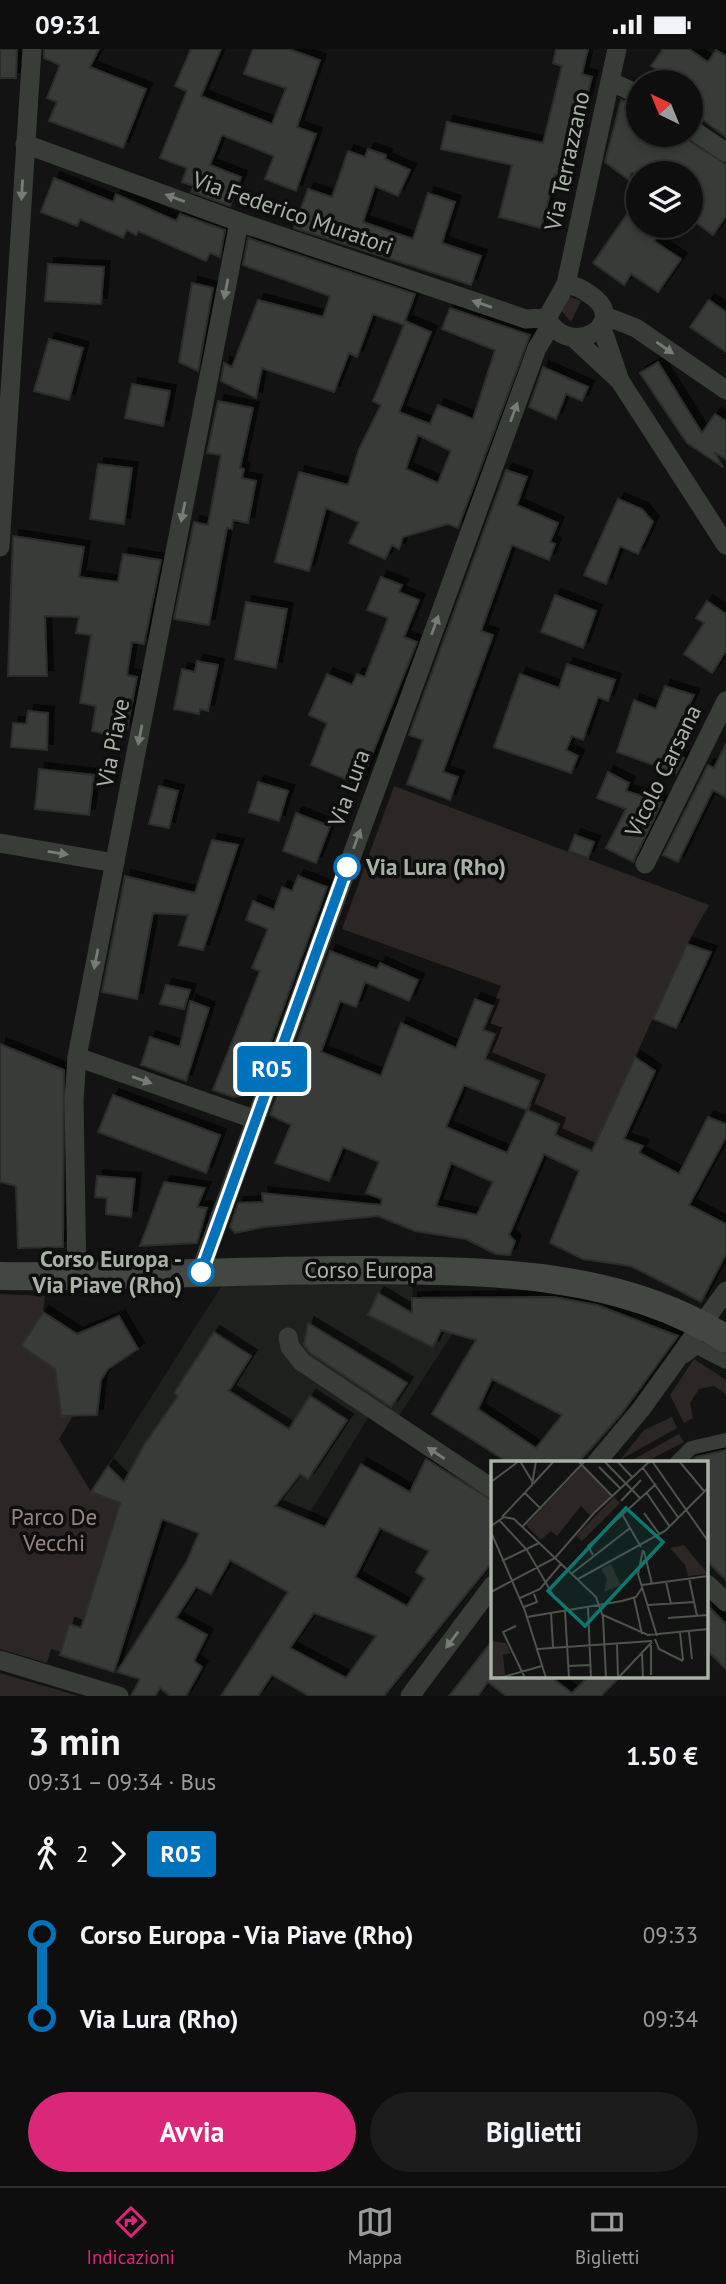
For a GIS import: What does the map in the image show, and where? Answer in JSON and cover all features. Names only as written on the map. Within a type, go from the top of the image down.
[{"type":"main road","name":"Corso Europa","points":[[0,1276],[77,1277],[201,1272],[496,1273],[565,1280],[649,1303],[702,1324],[726,1339]]},
{"type":"street","points":[[0,547],[32,49]]},
{"type":"street","name":"Via Terrazzano","points":[[566,284],[617,49]]},
{"type":"street","points":[[610,81],[626,89]]},
{"type":"street","points":[[704,138],[726,152]]},
{"type":"street","name":"Via Federico Muratori","points":[[25,144],[239,222],[526,319],[549,321]]},
{"type":"street","name":"Via Piave","points":[[77,1277],[74,1100],[77,1057],[239,222]]},
{"type":"street","points":[[620,381],[603,321],[603,306],[591,295],[566,284],[549,321],[575,339],[620,381],[726,545]]},
{"type":"street","name":"Via Lura","points":[[201,1272],[254,1119],[549,321]]},
{"type":"street","points":[[575,339],[588,337],[603,321]]},
{"type":"street","points":[[603,321],[636,328],[726,390]]},
{"type":"street","name":"Vicolo Carsana","points":[[645,865],[726,701]]},
{"type":"street","points":[[0,843],[115,863]]},
{"type":"street","points":[[77,1057],[254,1119]]},
{"type":"street","points":[[598,1461],[642,1408],[726,1291]]},
{"type":"street","points":[[288,1337],[290,1347],[302,1362],[491,1488]]},
{"type":"street","points":[[607,1461],[690,1350],[697,1347],[705,1349],[726,1363]]},
{"type":"street","points":[[678,1461],[691,1448],[726,1440]]},
{"type":"street","points":[[708,1585],[726,1602]]},
{"type":"street","points":[[410,1696],[491,1588]]},
{"type":"street","points":[[0,1660],[119,1696]]},
{"type":"shaded area","points":[[229,1274],[413,1275],[412,1313],[453,1333],[395,1422],[374,1408],[276,1568],[199,1533],[91,1492]]},
{"type":"green space","points":[[568,296],[581,301],[571,322],[561,310]]},
{"type":"green space","points":[[394,786],[709,905],[687,944],[592,1151],[555,1135],[559,1124],[527,1110],[538,1081],[485,1059],[495,1035],[483,1030],[501,986],[342,929]]},
{"type":"green space","name":"Parco De Vecchi","points":[[0,1294],[45,1296],[43,1312],[21,1346],[55,1369],[73,1416],[59,1439],[91,1492],[119,1503],[81,1628],[69,1625],[61,1652],[51,1649],[47,1663],[0,1649]]},
{"type":"green space","points":[[694,1359],[726,1380],[726,1394],[714,1386],[699,1389],[690,1403],[693,1418],[684,1423],[670,1395]]},
{"type":"green space","points":[[672,1417],[677,1428],[620,1460],[644,1430]]},
{"type":"green space","points":[[679,1434],[684,1442],[648,1461],[631,1461]]},
{"type":"green space","points":[[0,1673],[10,1676],[79,1696],[0,1696]]},
{"type":"building","points":[[0,49],[17,49],[16,78],[0,78]]},
{"type":"building","points":[[44,49],[99,49],[90,67],[146,89],[123,148],[49,121],[57,102],[47,98],[60,65],[44,58]]},
{"type":"building","points":[[191,49],[221,49],[201,96],[272,124],[286,88],[244,74],[253,49],[289,49],[320,60],[297,127],[316,134],[296,191],[265,179],[274,156],[222,135],[210,165],[241,177],[230,206],[191,192],[194,186],[182,182],[187,168],[160,158],[187,91],[175,86]]},
{"type":"building","points":[[556,49],[588,49],[582,74],[592,77],[566,177],[555,175],[541,228],[499,217],[512,165],[441,149],[447,122],[543,143],[562,66],[553,63]]},
{"type":"building","points":[[663,49],[689,49],[708,62],[716,50],[726,56],[726,137],[704,121],[704,70],[657,70],[651,66]]},
{"type":"building","points":[[621,100],[626,102],[626,147],[699,147],[726,164],[726,216],[713,235],[703,228],[703,161],[626,161],[626,178],[605,162]]},
{"type":"building","points":[[368,149],[386,155],[385,159],[410,170],[398,196],[375,186],[363,222],[413,239],[428,193],[455,202],[442,243],[481,256],[471,285],[294,228],[308,189],[332,197],[348,151],[365,157]]},
{"type":"building","points":[[54,178],[113,202],[116,194],[176,221],[180,214],[225,230],[220,257],[210,253],[206,261],[138,231],[136,235],[127,230],[123,238],[80,219],[77,226],[41,212]]},
{"type":"building","points":[[626,216],[626,238],[656,238],[654,241],[681,259],[658,292],[631,274],[624,285],[593,263]]},
{"type":"building","points":[[248,238],[415,294],[405,321],[431,332],[399,412],[430,424],[438,405],[473,419],[495,350],[442,329],[450,308],[530,335],[458,528],[448,524],[403,537],[399,549],[392,545],[385,559],[349,543],[359,522],[326,508],[309,571],[275,562],[299,472],[348,485],[359,449],[381,405],[373,401],[404,325],[373,314],[357,357],[349,353],[334,392],[262,368],[256,398],[221,381],[224,363],[232,367],[258,300],[323,317],[330,296],[243,265]],"holes":[[[418,435],[451,451],[438,483],[406,469]]]},
{"type":"building","points":[[48,264],[104,267],[101,304],[45,301]]},
{"type":"building","points":[[192,283],[213,288],[198,371],[179,362]]},
{"type":"building","points":[[709,300],[726,312],[726,352],[690,327]]},
{"type":"building","points":[[49,339],[83,348],[69,400],[34,391]]},
{"type":"building","points":[[658,362],[702,433],[715,414],[726,421],[726,459],[714,452],[723,467],[687,443],[640,373]]},
{"type":"building","points":[[543,367],[588,387],[582,401],[566,394],[556,419],[529,407]]},
{"type":"building","points":[[132,384],[170,391],[163,426],[125,418]]},
{"type":"building","points":[[218,401],[253,408],[240,468],[244,469],[242,478],[256,481],[248,523],[233,520],[232,529],[227,528],[209,625],[174,619],[194,522],[208,525],[221,455],[207,453]]},
{"type":"building","points":[[98,464],[132,468],[124,524],[90,519]]},
{"type":"building","points":[[506,470],[527,477],[517,505],[558,523],[550,542],[555,544],[549,560],[512,545],[481,631],[493,635],[443,772],[458,777],[450,800],[407,784],[423,740],[409,735]]},
{"type":"building","points":[[618,499],[642,509],[653,522],[638,554],[620,546],[606,584],[584,575]]},
{"type":"building","points":[[13,536],[84,547],[79,577],[118,582],[123,554],[161,560],[144,644],[132,642],[127,675],[137,677],[127,729],[117,727],[115,736],[92,731],[96,706],[80,703],[91,635],[76,633],[79,617],[45,616],[47,676],[8,676]]},
{"type":"building","points":[[381,577],[402,585],[399,592],[419,600],[404,637],[417,642],[360,785],[311,765],[327,723],[309,715],[327,674],[352,685],[357,674],[365,677],[388,618],[367,610]]},
{"type":"building","points":[[555,595],[596,611],[583,648],[541,632]]},
{"type":"building","points":[[707,601],[726,614],[726,651],[712,673],[684,654],[704,623],[696,618]]},
{"type":"building","points":[[246,602],[287,609],[276,668],[235,659]]},
{"type":"building","points":[[197,661],[218,665],[208,711],[200,709],[199,714],[174,709],[182,669],[195,672]]},
{"type":"building","points":[[567,664],[615,680],[608,701],[598,697],[583,740],[572,736],[566,750],[578,756],[571,773],[494,747],[520,674],[559,688]]},
{"type":"building","points":[[665,686],[694,695],[667,750],[684,758],[676,773],[617,752],[634,700],[656,709]]},
{"type":"building","points":[[28,711],[48,713],[47,750],[11,747],[13,723],[26,724]]},
{"type":"building","points":[[726,744],[726,797],[713,790],[678,862],[663,855],[708,765],[714,768]]},
{"type":"building","points":[[39,769],[94,775],[89,815],[35,809]]},
{"type":"building","points":[[608,772],[629,783],[626,791],[662,802],[633,862],[606,848],[626,809],[597,798]]},
{"type":"building","points":[[258,782],[288,791],[279,821],[249,812]]},
{"type":"building","points":[[159,786],[178,791],[169,828],[149,824]]},
{"type":"building","points":[[296,813],[330,826],[316,863],[283,851]]},
{"type":"building","points":[[575,835],[594,842],[588,858],[569,851]]},
{"type":"building","points":[[212,840],[238,845],[203,950],[179,945],[188,915],[153,913],[137,999],[102,992],[125,876],[195,893]]},
{"type":"building","points":[[298,876],[327,887],[252,1094],[233,1097],[213,1090],[260,971],[252,968],[268,929],[246,920],[253,901],[274,910],[282,887],[292,891]]},
{"type":"building","points":[[687,944],[711,952],[676,1028],[653,1019]]},
{"type":"building","points":[[330,951],[377,969],[380,963],[418,980],[409,1001],[365,982],[356,1007],[340,1001],[321,1052],[381,1076],[401,1023],[456,1048],[475,999],[493,1006],[483,1030],[495,1034],[485,1059],[539,1081],[527,1110],[559,1124],[555,1135],[592,1151],[635,1057],[655,1071],[624,1139],[643,1146],[639,1153],[679,1174],[708,1117],[726,1124],[726,1137],[689,1205],[726,1224],[726,1254],[701,1302],[631,1266],[583,1259],[550,1243],[579,1171],[544,1154],[509,1235],[515,1241],[510,1255],[496,1254],[466,1239],[415,1231],[378,1216],[264,1227],[235,1233],[230,1227],[238,1203],[263,1202],[262,1193],[381,1205],[382,1199],[366,1193],[379,1162],[343,1147],[329,1181],[275,1163],[291,1125],[270,1115]],"holes":[[[464,1085],[527,1110],[507,1153],[446,1127]],[[451,1163],[493,1182],[477,1215],[436,1206]]]},
{"type":"building","points":[[166,985],[190,990],[184,1009],[160,1004]]},
{"type":"building","points":[[190,1001],[209,1008],[186,1081],[141,1065],[150,1037],[180,1047]]},
{"type":"building","points":[[0,1044],[64,1070],[63,1247],[18,1248],[16,1186],[0,1182]]},
{"type":"building","points":[[113,1095],[220,1135],[206,1173],[98,1132]]},
{"type":"building","points":[[97,1176],[135,1179],[131,1217],[106,1214],[107,1198],[95,1197]]},
{"type":"building","points":[[164,1182],[205,1188],[197,1207],[207,1208],[197,1243],[140,1246]]},
{"type":"building","points":[[378,1293],[412,1313],[412,1298],[554,1297],[597,1305],[678,1336],[622,1413],[580,1461],[506,1461],[432,1414],[476,1340],[441,1330],[433,1347],[368,1315]],"holes":[[[492,1379],[562,1415],[536,1448],[478,1409]]]},
{"type":"building","points":[[43,1312],[77,1334],[119,1316],[138,1349],[108,1369],[101,1380],[97,1415],[61,1416],[55,1369],[21,1346]]},
{"type":"building","points":[[308,1323],[407,1383],[391,1407],[310,1353],[304,1345]]},
{"type":"building","points":[[214,1332],[251,1356],[229,1391],[289,1429],[310,1396],[347,1420],[308,1479],[300,1474],[275,1506],[325,1527],[361,1464],[410,1492],[426,1459],[491,1500],[491,1563],[384,1696],[309,1696],[272,1675],[258,1696],[221,1696],[288,1592],[230,1560],[211,1594],[196,1587],[176,1618],[207,1635],[194,1661],[202,1667],[186,1696],[170,1696],[160,1688],[155,1696],[131,1696],[140,1679],[117,1672],[187,1561],[199,1533],[162,1519],[114,1672],[60,1655],[69,1624],[81,1628],[120,1503],[91,1492],[108,1466],[124,1482],[144,1445],[178,1396],[174,1393]],"holes":[[[380,1528],[429,1551],[416,1572],[425,1578],[407,1606],[355,1577]],[[314,1613],[376,1636],[346,1678],[290,1648]]]},
{"type":"building","points":[[726,1450],[726,1580],[708,1562],[708,1461],[691,1461],[696,1457]]},
{"type":"building","points":[[708,1606],[726,1624],[726,1669],[708,1651]]},
{"type":"building","points":[[491,1643],[491,1679],[554,1679],[572,1693],[586,1679],[618,1679],[601,1696],[506,1696],[488,1682],[478,1696],[449,1696]]},
{"type":"bus line","name":"R05","points":[[201,1272],[263,1093],[347,867]]},
{"type":"place","name":"Via Lura (Rho)","points":[[347,867]]},
{"type":"place","name":"Corso Europa - Via Piave (Rho)","points":[[201,1272]]}]
